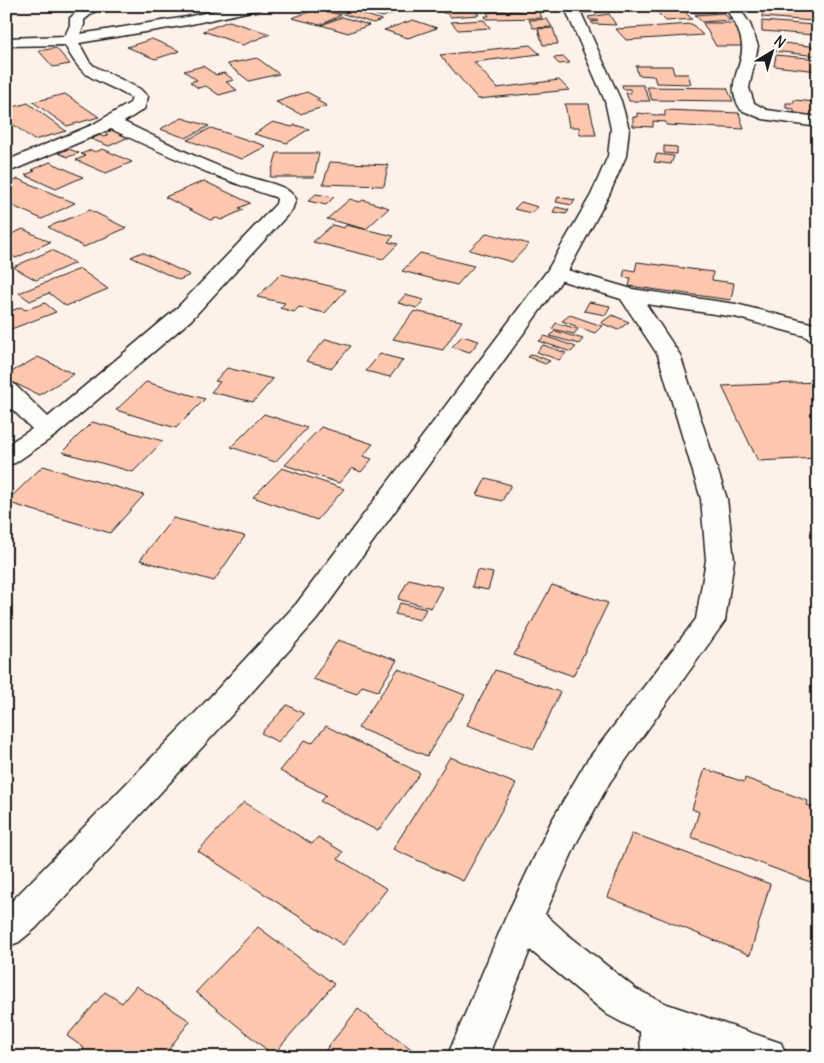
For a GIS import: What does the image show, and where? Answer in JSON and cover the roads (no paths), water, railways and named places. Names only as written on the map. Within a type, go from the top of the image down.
[{"type":"street","points":[[70,40],[77,25],[77,18],[94,6]]},
{"type":"street","points":[[6,42],[70,40],[187,21],[255,6]]},
{"type":"street","points":[[12,917],[208,720],[307,610],[557,273],[604,187],[617,156],[620,129],[613,101],[571,6]]},
{"type":"street","points":[[731,6],[743,24],[750,46],[741,88],[747,106],[763,114],[818,122]]},
{"type":"street","points":[[6,168],[110,122],[130,112],[138,105],[140,98],[133,91],[108,80],[84,64],[70,40]]},
{"type":"street","points":[[6,457],[47,430],[183,315],[285,206],[287,199],[282,193],[238,180],[204,166],[110,122]]},
{"type":"street","points":[[557,273],[629,295],[736,311],[813,331],[818,335]]},
{"type":"street","points":[[466,1057],[524,919],[563,833],[598,772],[710,621],[720,560],[714,499],[669,354],[629,295]]},
{"type":"street","points":[[6,389],[47,430]]},
{"type":"street","points":[[524,919],[554,947],[622,1002],[661,1039],[767,1057]]}]
